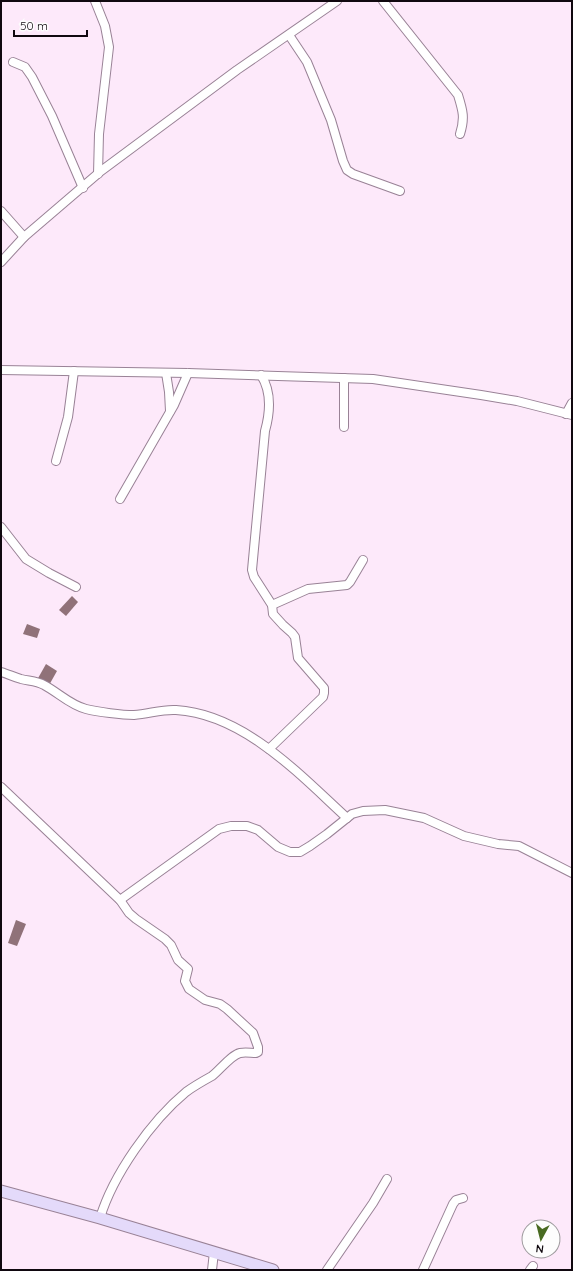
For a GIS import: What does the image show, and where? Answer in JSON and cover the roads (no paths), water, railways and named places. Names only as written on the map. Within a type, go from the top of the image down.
[{"type":"main road","points":[[1,1191],[100,1218],[273,1270]]},
{"type":"street","points":[[95,1],[105,26],[109,47],[99,134],[98,174]]},
{"type":"street","points":[[1,262],[24,237],[98,174],[237,70],[337,1]]},
{"type":"street","points":[[383,1],[458,95],[463,113],[464,124],[460,134]]},
{"type":"street","points":[[289,35],[307,62],[331,120],[347,170],[353,174],[400,191]]},
{"type":"street","points":[[13,62],[25,67],[32,77],[52,116],[83,188]]},
{"type":"street","points":[[1,211],[24,237]]},
{"type":"street","points":[[1,370],[166,372],[373,380],[516,401],[569,415],[572,403]]},
{"type":"street","points":[[56,461],[68,417],[74,371]]},
{"type":"street","points":[[166,372],[170,411]]},
{"type":"street","points":[[120,499],[178,398],[188,373]]},
{"type":"street","points":[[261,375],[268,392],[269,417],[265,431],[251,564],[254,577],[272,605],[273,614],[295,637],[298,658],[324,688],[323,697],[269,749]]},
{"type":"street","points":[[344,378],[344,427]]},
{"type":"street","points":[[1,527],[26,559],[43,570],[76,587]]},
{"type":"street","points":[[272,605],[308,589],[347,584],[350,582],[363,560]]},
{"type":"street","points":[[1,672],[45,685],[67,701],[88,710],[133,715],[177,710],[213,717],[245,733],[269,749],[347,818]]},
{"type":"street","points":[[1,787],[120,900],[136,919],[165,939],[171,945],[178,960],[188,969],[186,981],[189,989],[205,1000],[220,1004],[227,1009],[253,1033],[258,1050],[256,1053],[238,1054],[220,1070],[184,1094],[151,1127],[113,1184],[104,1203],[100,1218]]},
{"type":"street","points":[[120,900],[219,829],[231,826],[247,826],[258,830],[278,847],[290,852],[300,852],[352,814],[374,809],[424,818],[464,836],[498,844],[519,846],[572,873]]},
{"type":"street","points":[[327,1270],[373,1203],[387,1179]]},
{"type":"street","points":[[423,1270],[453,1204],[456,1200],[463,1198]]},
{"type":"street","points":[[212,1270],[214,1252]]}]
